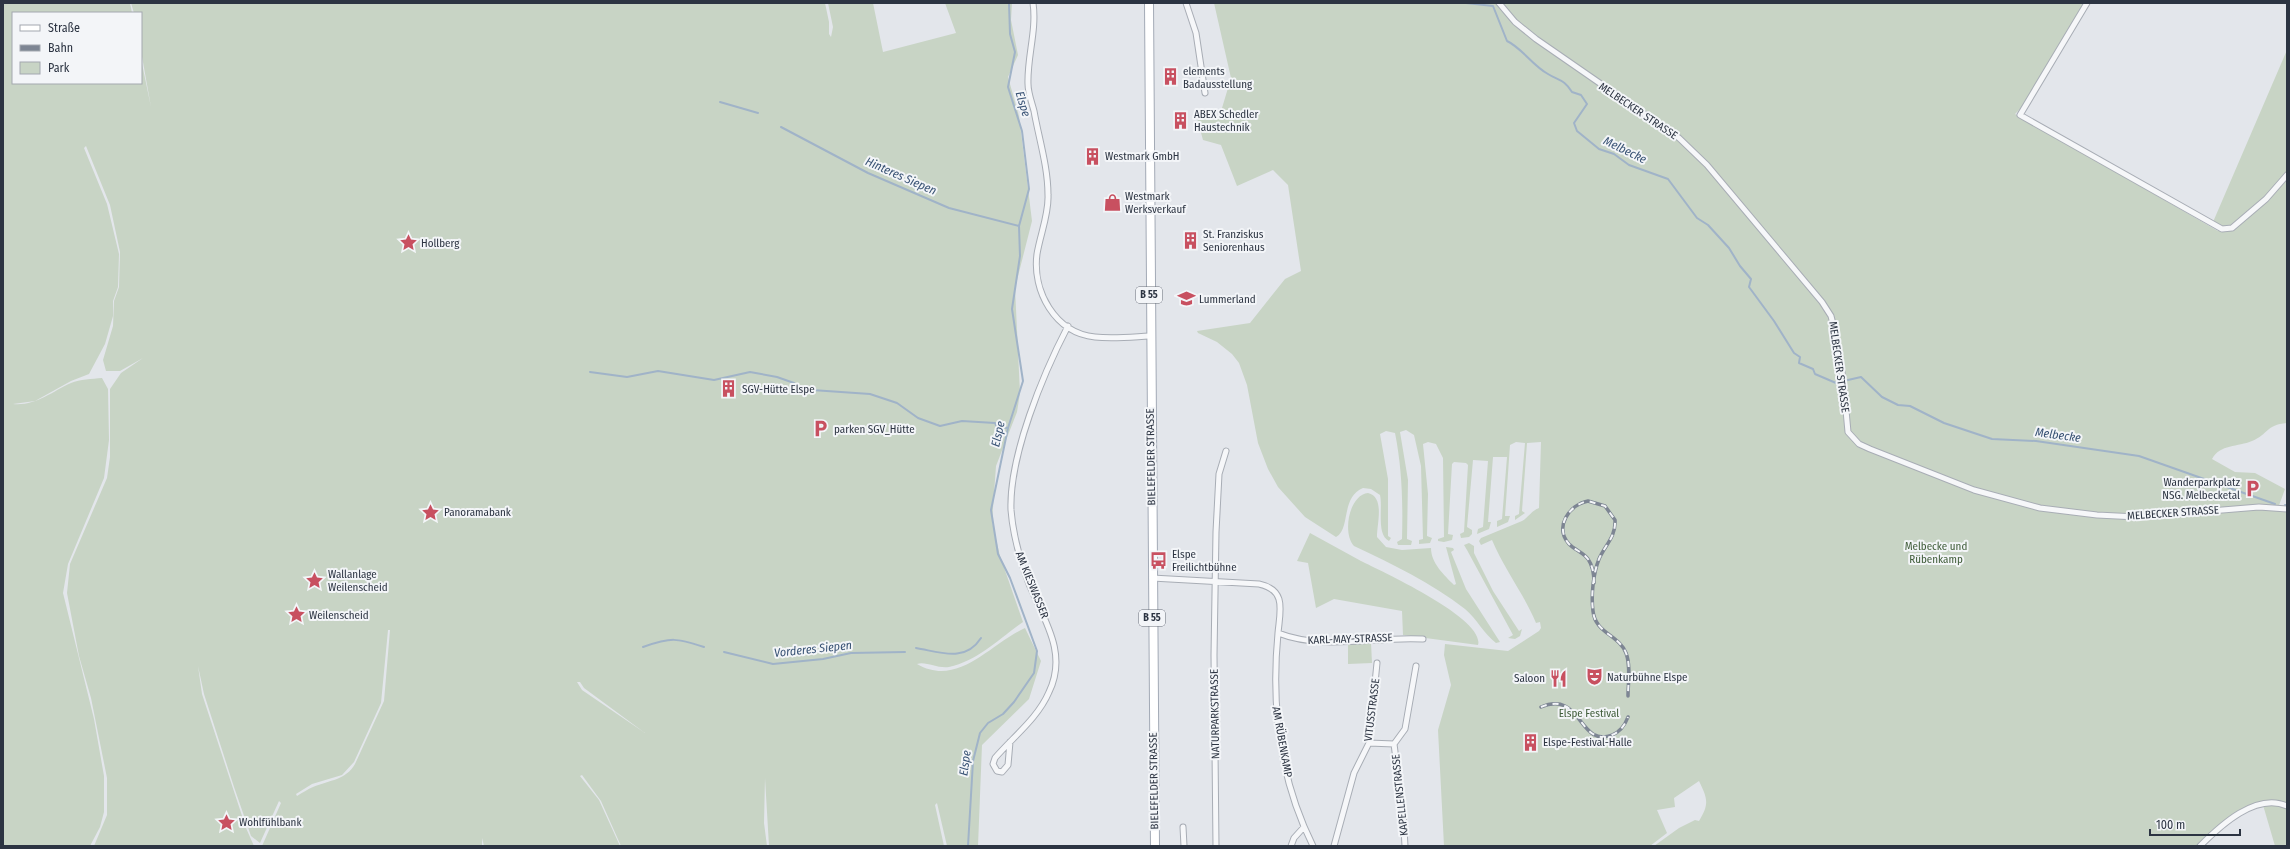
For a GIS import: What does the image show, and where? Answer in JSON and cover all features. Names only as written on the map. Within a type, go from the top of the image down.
[{"type":"main road","name":"BIELEFELDER STRASSE","points":[[1149,3],[1150,336],[1155,846]]},
{"type":"street","points":[[1033,3],[1034,21],[1028,85],[1048,178],[1048,197],[1036,272],[1039,287],[1046,303],[1055,315],[1068,326],[1094,337],[1150,336]]},
{"type":"street","points":[[1186,3],[1196,33],[1205,94]]},
{"type":"street","name":"MELBECKER STRASSE","points":[[1499,3],[1508,16],[1524,30],[1588,77],[1679,138],[1707,165],[1822,302],[1831,316],[1834,328],[1843,378],[1848,432],[1859,444],[1945,480],[2040,508],[2097,515],[2137,517],[2205,510],[2287,509]]},
{"type":"street","points":[[2087,3],[2020,115],[2222,229],[2232,228],[2266,199],[2287,175]]},
{"type":"street","name":"AM KIESWASSER","points":[[1010,742],[1008,764],[1002,772],[997,771],[993,767],[993,761],[1041,706],[1050,692],[1057,658],[1054,642],[1016,545],[1011,510],[1015,471],[1036,397],[1052,357],[1068,326]]},
{"type":"street","name":"NATURPARKSTRASSE","points":[[1216,846],[1216,581],[1218,478],[1226,451]]},
{"type":"street","points":[[1152,578],[1259,584],[1275,590],[1280,600],[1278,633]]},
{"type":"street","name":"KARL-MAY-STRASSE","points":[[1278,633],[1306,642],[1403,638],[1423,639]]},
{"type":"street","name":"AM RÜBENKAMP","points":[[1278,633],[1275,678],[1276,712],[1293,799],[1313,846]]},
{"type":"street","name":"VITUSSTRASSE","points":[[1334,846],[1338,838],[1354,773],[1369,743],[1377,663]]},
{"type":"street","name":"KAPELLENSTRASSE","points":[[1405,846],[1403,813],[1394,744],[1405,729],[1416,666]]},
{"type":"street","name":"KAPELLENSTRASSE","points":[[1369,743],[1394,744]]},
{"type":"street","points":[[2200,846],[2236,816],[2251,808],[2272,802],[2287,806]]},
{"type":"street","points":[[1183,827],[1184,846]]},
{"type":"street","points":[[1291,846],[1294,838],[1304,827]]},
{"type":"green space","points":[[3,3],[130,3],[132,12],[12,12],[12,84],[142,84],[142,64],[151,107],[142,57],[142,12],[134,12],[131,3],[825,3],[829,22],[829,34],[831,37],[833,27],[828,3],[873,3],[883,52],[956,33],[945,3],[1012,3],[1011,20],[1018,55],[1008,77],[1019,116],[1032,221],[1015,288],[1020,393],[1017,412],[996,466],[992,522],[1000,556],[1023,622],[970,660],[960,664],[949,667],[941,667],[924,663],[917,664],[932,670],[946,671],[960,667],[973,661],[1025,628],[1041,661],[1029,699],[982,745],[978,846],[947,846],[937,803],[935,805],[944,846],[769,846],[765,778],[764,823],[767,846],[621,846],[601,801],[582,775],[580,776],[599,800],[620,846],[484,846],[482,838],[482,846],[262,846],[281,803],[279,801],[260,843],[251,836],[204,694],[198,666],[202,694],[246,828],[254,846],[94,846],[107,815],[107,778],[91,698],[79,656],[67,593],[70,564],[107,478],[110,457],[110,389],[121,373],[143,358],[120,371],[106,371],[103,360],[113,326],[114,301],[119,287],[120,252],[110,205],[86,146],[84,148],[107,204],[119,254],[118,287],[113,301],[113,316],[105,344],[89,374],[71,381],[35,401],[71,383],[82,380],[102,378],[108,389],[109,440],[104,478],[68,564],[63,593],[94,719],[104,776],[104,812],[100,827],[90,846],[3,846]],"holes":[[[35,401],[21,404],[13,404]],[[388,630],[390,630],[384,701],[355,764],[347,773],[337,779],[313,787],[297,796],[296,794],[312,784],[342,775],[354,762],[381,703]],[[577,682],[580,682],[584,688],[645,733],[582,690]]]},
{"type":"green space","name":"Melbecke und Rübenkamp","points":[[1214,3],[2085,3],[2021,108],[2015,114],[2218,231],[2222,231],[2221,227],[2213,222],[2287,50],[2287,423],[2271,428],[2262,436],[2247,443],[2224,448],[2215,454],[2212,459],[2235,472],[2255,473],[2285,489],[2277,511],[2287,511],[2287,804],[2277,801],[2239,812],[2198,846],[1654,846],[1679,828],[1695,820],[1699,821],[1705,810],[1706,801],[1699,781],[1674,798],[1675,807],[1657,810],[1667,833],[1650,846],[1444,846],[1438,730],[1451,685],[1444,655],[1445,644],[1508,651],[1539,631],[1541,628],[1540,622],[1536,623],[1492,540],[1481,545],[1479,541],[1481,538],[1522,521],[1539,508],[1541,442],[1527,443],[1522,511],[1525,513],[1515,520],[1515,516],[1519,514],[1525,443],[1516,442],[1510,445],[1505,516],[1510,516],[1508,522],[1497,527],[1497,521],[1502,519],[1507,457],[1493,457],[1488,522],[1491,522],[1489,529],[1477,534],[1478,529],[1483,527],[1488,461],[1473,460],[1467,527],[1472,530],[1472,534],[1469,537],[1461,538],[1460,534],[1464,532],[1468,465],[1466,463],[1454,462],[1452,464],[1448,534],[1453,535],[1452,540],[1444,542],[1438,541],[1438,539],[1444,537],[1443,458],[1436,444],[1428,442],[1423,444],[1428,494],[1427,536],[1432,538],[1430,543],[1419,544],[1419,540],[1423,539],[1421,466],[1414,435],[1406,430],[1400,432],[1408,480],[1407,539],[1412,541],[1411,545],[1398,545],[1397,542],[1402,539],[1402,499],[1401,472],[1395,433],[1386,431],[1380,434],[1388,479],[1388,536],[1391,538],[1389,541],[1385,538],[1381,527],[1380,495],[1371,489],[1363,488],[1351,499],[1341,533],[1336,537],[1305,517],[1278,487],[1268,469],[1258,443],[1247,385],[1239,363],[1232,354],[1217,342],[1198,333],[1197,331],[1250,323],[1285,279],[1301,271],[1288,185],[1273,170],[1237,186],[1221,145],[1203,140],[1197,118],[1219,118],[1231,78]]},
{"type":"green space","points":[[1368,493],[1373,495],[1377,500],[1379,511],[1377,537],[1386,547],[1402,550],[1431,548],[1433,559],[1436,564],[1442,573],[1454,585],[1456,584],[1446,547],[1453,548],[1454,550],[1451,552],[1466,589],[1500,642],[1496,643],[1465,609],[1439,590],[1354,546],[1348,533],[1349,515],[1356,500],[1361,495]]},
{"type":"green space","points":[[1310,533],[1409,585],[1450,610],[1466,622],[1476,634],[1478,645],[1403,635],[1402,611],[1334,599],[1316,608],[1308,563],[1297,561]]},
{"type":"green space","points":[[1469,543],[1474,546],[1474,553],[1493,591],[1519,631],[1522,629],[1520,636],[1515,639],[1508,638],[1513,635],[1464,545]]},
{"type":"green space","points":[[1371,643],[1372,663],[1348,664],[1348,644]]},
{"type":"green space","points":[[2273,804],[2287,808],[2287,846],[2275,846],[2263,805]]},
{"type":"waterway","name":"Elspe","points":[[968,846],[973,761],[980,733],[988,723],[1003,714],[1014,702],[1034,673],[1037,651],[1010,578],[998,554],[991,510],[1008,428],[1023,381],[1012,309],[1020,256],[1019,226],[1029,189],[1022,131],[1008,87],[1015,52],[1010,34],[1009,3]]},
{"type":"waterway","name":"Melbecke","points":[[1466,3],[1493,6],[1507,41],[1542,70],[1564,82],[1572,92],[1581,95],[1587,104],[1574,123],[1577,131],[1599,149],[1614,154],[1629,165],[1668,179],[1697,218],[1708,225],[1729,248],[1740,266],[1751,279],[1749,287],[1774,321],[1794,353],[1800,357],[1799,363],[1813,369],[1815,374],[1836,383]]},
{"type":"waterway","name":"Hinteres Siepen","points":[[720,102],[758,113]]},
{"type":"waterway","name":"Hinteres Siepen","points":[[781,127],[868,173],[949,208],[1019,226]]},
{"type":"waterway","points":[[590,372],[627,377],[658,371],[714,380],[750,372],[777,377],[794,383]]},
{"type":"waterway","name":"Melbecke","points":[[1848,380],[1861,377],[1882,397],[1898,405],[1910,406],[1944,423],[1992,439],[2036,441],[2139,456],[2275,504]]},
{"type":"waterway","points":[[812,390],[870,394],[897,403],[918,418],[940,426],[962,421],[995,423],[997,427],[1008,428]]},
{"type":"waterway","name":"Vorderes Siepen","points":[[916,648],[943,653],[960,653],[975,646],[981,638]]},
{"type":"waterway","name":"Vorderes Siepen","points":[[643,647],[668,640],[680,640],[704,647]]},
{"type":"waterway","name":"Vorderes Siepen","points":[[724,652],[773,664],[823,659],[851,653],[905,652]]},
{"type":"railway","points":[[1594,583],[1594,580],[1594,577],[1593,571],[1590,562],[1584,555],[1569,544],[1563,531],[1563,524],[1570,512],[1581,503],[1588,501],[1605,506],[1615,520],[1614,531],[1601,554],[1595,571],[1594,578],[1593,585],[1592,592],[1592,605],[1598,624],[1623,647],[1628,658],[1628,696]]},
{"type":"railway","points":[[1541,707],[1553,704],[1565,706],[1571,710],[1596,736],[1604,737],[1612,735],[1620,730],[1628,717]]},
{"type":"place","name":"elements Badausstellung","points":[[1170,77]]},
{"type":"place","name":"ABEX Schedler Haustechnik","points":[[1181,120]]},
{"type":"place","name":"Westmark GmbH","points":[[1092,156]]},
{"type":"place","name":"Westmark Werksverkauf","points":[[1112,202]]},
{"type":"place","name":"St. Franziskus Seniorenhaus","points":[[1190,240]]},
{"type":"place","name":"Hollberg","points":[[408,243]]},
{"type":"place","name":"Lummerland","points":[[1186,299]]},
{"type":"place","name":"SGV-Hütte Elspe","points":[[729,389]]},
{"type":"place","name":"parken SGV_Hütte","points":[[821,429]]},
{"type":"place","name":"Wanderparkplatz NSG. Melbecketal","points":[[2253,488]]},
{"type":"place","name":"Panoramabank","points":[[431,512]]},
{"type":"place","name":"Elspe Freilichtbühne","points":[[1159,560]]},
{"type":"place","name":"Wallanlage Weilenscheid","points":[[315,580]]},
{"type":"place","name":"Weilenscheid","points":[[296,615]]},
{"type":"place","name":"Naturbühne Elspe","points":[[1594,677]]},
{"type":"place","name":"Saloon","points":[[1558,678]]},
{"type":"place","name":"Elspe-Festival-Halle","points":[[1530,742]]},
{"type":"place","name":"Wohlfühlbank","points":[[226,822]]},
{"type":"park label","name":"Elspe Festival","points":[[1589,713]]}]
